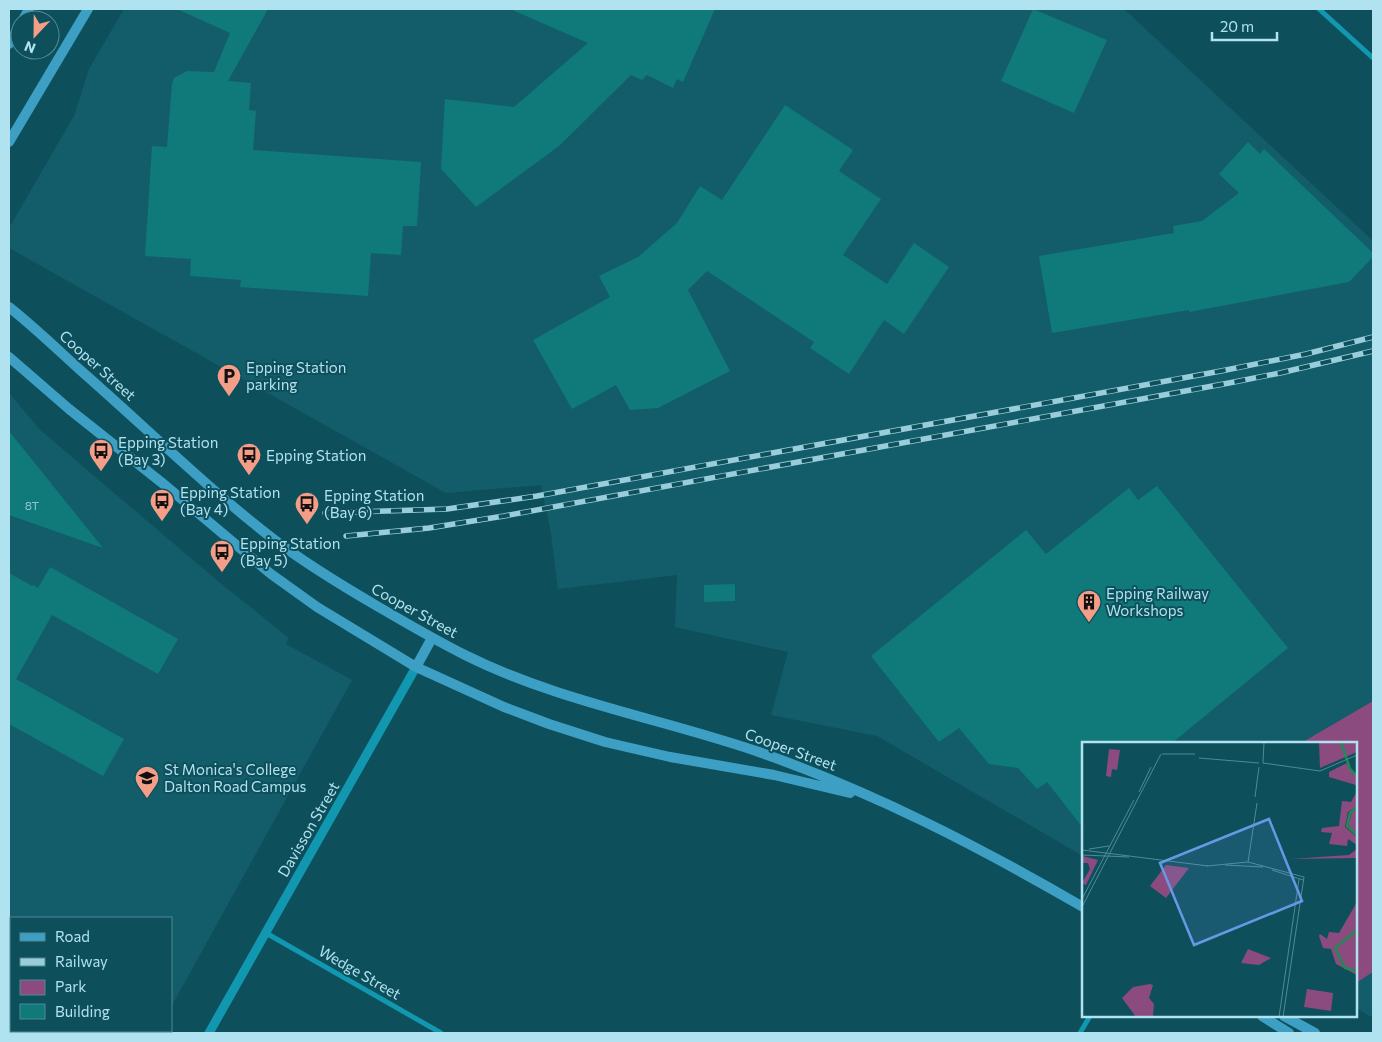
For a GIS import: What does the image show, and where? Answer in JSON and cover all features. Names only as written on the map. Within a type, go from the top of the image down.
[{"type":"main road","points":[[9,142],[88,9]]},
{"type":"main road","name":"Cooper Street","points":[[9,307],[273,538],[350,591],[432,638],[468,656],[548,689],[599,706],[753,751],[796,766],[884,802],[953,835],[1082,906]]},
{"type":"main road","name":"Cooper Street","points":[[9,357],[69,409],[272,574],[325,612],[416,667],[504,707],[605,742],[774,775],[884,802]]},
{"type":"main road","name":"Davisson Street","points":[[416,667],[432,638]]},
{"type":"main road","points":[[1264,1017],[1289,1033]]},
{"type":"main road","points":[[1286,1017],[1316,1033]]},
{"type":"street","points":[[1319,9],[1373,58]]},
{"type":"street","name":"Davisson Street","points":[[209,1033],[416,667]]},
{"type":"street","name":"Wedge Street","points":[[266,933],[441,1033]]},
{"type":"street","points":[[1080,1033],[1089,1017]]},
{"type":"shaded area","points":[[124,9],[1124,9],[1373,241],[1373,701],[1303,742],[1082,742],[1082,855],[877,736],[771,715],[788,652],[675,627],[677,575],[558,589],[551,533],[541,485],[446,493],[9,248],[9,228],[74,116],[89,69]]},
{"type":"shaded area","name":"St Monica's College Dalton Road Campus","points":[[9,393],[40,430],[219,582],[289,638],[286,644],[352,680],[172,1005],[172,917],[10,917],[10,1032],[157,1032],[9,1033]]},
{"type":"shaded area","points":[[1373,972],[1373,1018],[1357,1009],[1357,982]]},
{"type":"green space","points":[[1373,701],[1373,972],[1357,982],[1357,742],[1303,742]]},
{"type":"building","points":[[177,9],[268,9],[228,81],[251,83],[249,110],[256,111],[253,150],[421,162],[417,226],[403,226],[401,255],[371,253],[368,296],[240,287],[241,280],[190,276],[191,259],[145,256],[152,146],[167,147],[174,78],[187,71],[214,72],[230,33]]},
{"type":"building","points":[[510,9],[715,9],[683,82],[677,79],[673,88],[647,75],[642,80],[631,75],[559,146],[476,207],[441,169],[445,99],[514,107],[588,43]]},
{"type":"building","points":[[1033,9],[1107,40],[1074,113],[1001,81]]},
{"type":"building","points":[[785,105],[853,150],[839,171],[881,199],[843,255],[887,284],[914,243],[949,267],[904,334],[884,320],[849,374],[810,348],[814,342],[707,271],[688,290],[730,371],[658,408],[630,410],[616,385],[572,409],[533,340],[610,297],[599,276],[638,257],[677,223],[700,186],[722,200]]},
{"type":"building","points":[[1248,142],[1260,154],[1264,149],[1373,253],[1373,257],[1349,282],[1189,312],[1189,310],[1052,333],[1039,256],[1174,233],[1173,226],[1202,221],[1239,193],[1219,174]]},
{"type":"building","points":[[9,431],[103,548],[9,515]]},
{"type":"building","name":"Epping Railway Workshops","points":[[1157,486],[1288,648],[1173,742],[1082,742],[1082,827],[1047,782],[1037,789],[1018,768],[989,764],[959,728],[939,742],[871,656],[1026,530],[1046,554],[1129,488],[1138,500]]},
{"type":"building","points":[[50,567],[178,639],[158,674],[52,615],[16,679],[124,739],[103,776],[9,724],[9,573],[38,588]]},
{"type":"building","points":[[735,584],[735,601],[704,602],[704,585]]},
{"type":"railway","points":[[325,513],[447,509],[537,496],[1221,371],[1306,354],[1373,337]]},
{"type":"railway","points":[[346,536],[429,528],[504,516],[1229,383],[1373,351]]},
{"type":"place","name":"Epping Station parking","points":[[229,397]]},
{"type":"place","name":"Epping Station (Bay 3)","points":[[101,472]]},
{"type":"place","name":"Epping Station","points":[[249,476]]},
{"type":"place","name":"Epping Station (Bay 4)","points":[[162,522]]},
{"type":"place","name":"Epping Station (Bay 6)","points":[[307,525]]},
{"type":"place","name":"Epping Station (Bay 5)","points":[[222,573]]},
{"type":"place","name":"Epping Railway Workshops","points":[[1089,623]]},
{"type":"place","name":"St Monica's College Dalton Road Campus","points":[[147,799]]}]
